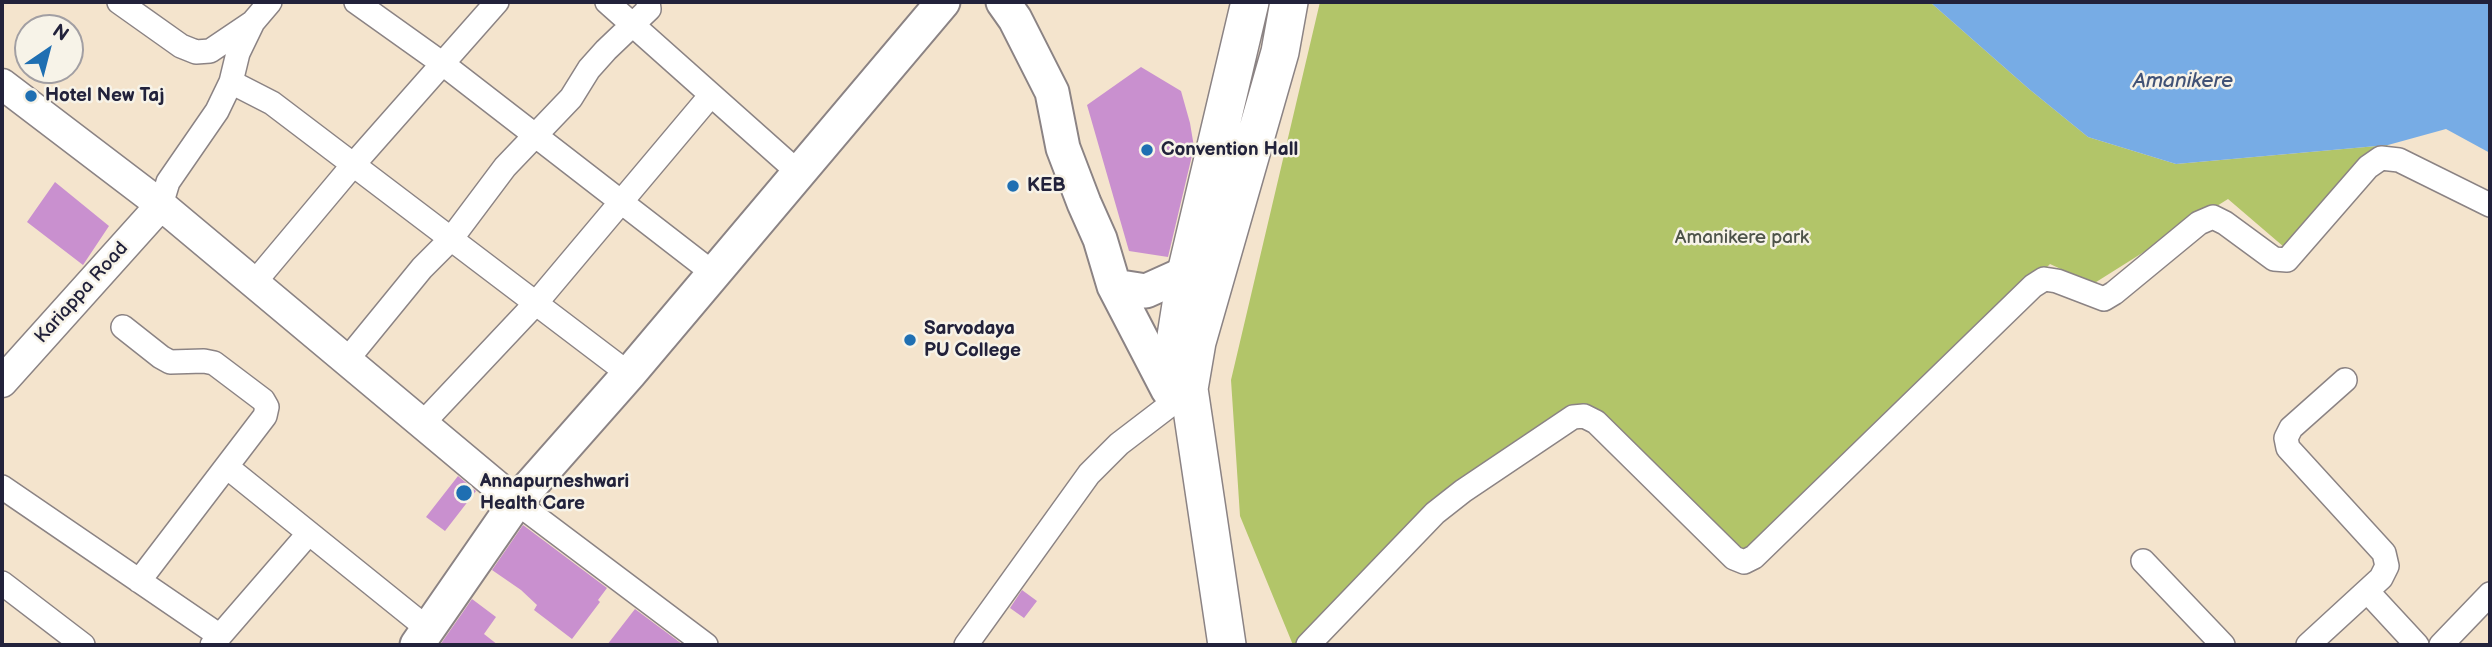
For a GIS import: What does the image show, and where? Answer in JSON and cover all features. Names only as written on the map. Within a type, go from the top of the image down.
[{"type":"main road","points":[[424,639],[516,502],[629,374],[943,2]]},
{"type":"main road","points":[[1003,2],[1015,19],[1052,92],[1063,148],[1100,239],[1114,286],[1176,400],[1227,645]]},
{"type":"main road","points":[[1209,645],[1176,400],[1186,273],[1250,2]]},
{"type":"main road","points":[[1176,400],[1189,389],[1197,342],[1280,52],[1289,2]]},
{"type":"main road","points":[[1114,286],[1146,291],[1186,273]]},
{"type":"street","points":[[119,2],[181,46],[196,52],[210,51],[253,22]]},
{"type":"street","points":[[161,205],[168,182],[217,111],[232,82],[238,53],[253,22],[270,2]]},
{"type":"street","points":[[356,2],[443,64],[713,273]]},
{"type":"street","points":[[254,283],[353,165],[498,2]]},
{"type":"street","points":[[607,2],[799,173]]},
{"type":"street","points":[[346,361],[422,268],[451,239],[505,167],[571,98],[589,69],[649,9],[648,2]]},
{"type":"street","points":[[232,82],[272,103],[629,374]]},
{"type":"street","points":[[2,84],[161,205],[516,502],[706,645]]},
{"type":"street","points":[[422,424],[536,303],[710,95]]},
{"type":"street","points":[[1308,645],[1435,513],[1573,417],[1584,416],[1596,422],[1734,558],[1744,562],[1755,557],[2033,286],[2044,279],[2057,281],[2104,299],[2115,293],[2199,223],[2213,217],[2274,259],[2287,260],[2368,167],[2381,158],[2399,160],[2490,205]]},
{"type":"street","name":"Kariappa Road","points":[[2,382],[161,205]]},
{"type":"street","points":[[123,327],[170,362],[214,363],[263,400],[267,407],[265,416],[139,581]]},
{"type":"street","points":[[2308,645],[2381,578],[2387,566],[2384,554],[2288,448],[2286,438],[2291,428],[2346,380]]},
{"type":"street","points":[[966,645],[1089,474],[1119,444],[1176,400]]},
{"type":"street","points":[[227,467],[309,533],[424,639]]},
{"type":"street","points":[[2,487],[139,581],[216,640],[309,533]]},
{"type":"street","points":[[2143,561],[2223,645]]},
{"type":"street","points":[[2,583],[83,645]]},
{"type":"street","points":[[2367,591],[2417,645]]},
{"type":"street","points":[[2441,645],[2490,594]]},
{"type":"green space","name":"Amanikere park","points":[[1320,2],[1930,2],[2088,137],[2176,164],[2388,145],[2284,247],[2228,199],[2093,284],[2050,264],[1744,573],[1584,413],[1499,452],[1326,645],[1293,645],[1240,516],[1231,380]]},
{"type":"water","name":"Amanikere","points":[[1930,2],[2490,2],[2490,153],[2446,129],[2388,145],[2176,164],[2088,137]]},
{"type":"building","name":"Convention Hall","points":[[1141,67],[1181,91],[1194,147],[1168,257],[1129,251],[1087,105]]},
{"type":"building","points":[[55,182],[109,226],[83,265],[27,222]]},
{"type":"building","points":[[458,476],[476,491],[445,531],[426,517]]},
{"type":"building","points":[[523,525],[607,588],[598,600],[600,602],[572,639],[534,610],[537,605],[521,590],[492,570]]},
{"type":"building","points":[[1022,590],[1037,601],[1024,618],[1010,608]]},
{"type":"building","points":[[472,599],[496,617],[484,634],[498,645],[440,645]]},
{"type":"building","points":[[635,609],[682,644],[683,645],[607,645]]},
{"type":"place","name":"Hotel New Taj","points":[[31,96]]},
{"type":"place","name":"Convention Hall","points":[[1147,150]]},
{"type":"place","name":"KEB","points":[[1013,186]]},
{"type":"place","name":"Sarvodaya PU College","points":[[910,340]]},
{"type":"place","name":"Annapurneshwari Health Care","points":[[464,493]]}]
